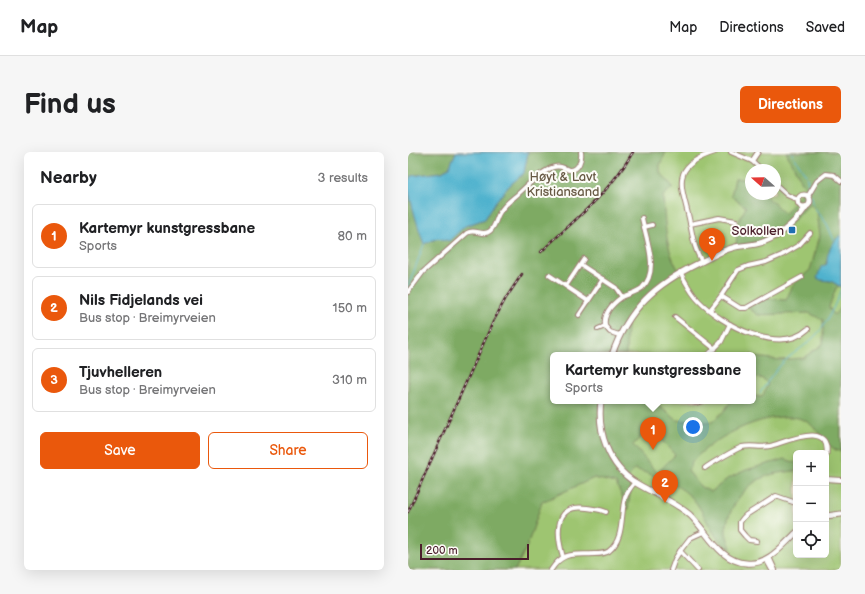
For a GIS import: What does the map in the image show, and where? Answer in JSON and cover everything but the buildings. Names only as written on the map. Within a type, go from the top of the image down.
[{"type":"street","points":[[408,292],[423,272],[467,233],[474,231],[485,234],[491,230],[505,205],[526,185],[543,172],[552,168],[560,167],[568,170],[573,169],[580,163],[582,152]]},
{"type":"street","points":[[702,262],[694,244],[681,183],[687,168],[692,162],[715,152]]},
{"type":"street","points":[[731,152],[752,161],[755,164]]},
{"type":"street","points":[[752,161],[758,152]]},
{"type":"street","points":[[808,196],[817,181],[826,174],[834,175],[841,181]]},
{"type":"street","points":[[781,190],[799,202],[802,206],[806,207]]},
{"type":"street","points":[[795,219],[799,197],[803,195],[808,196]]},
{"type":"street","points":[[613,352],[619,335],[632,314],[644,299],[662,284],[680,272],[731,248],[759,243],[771,239],[785,230],[810,203],[808,196]]},
{"type":"street","points":[[619,335],[610,332],[605,326],[605,318],[608,310],[613,303],[622,297],[640,289],[650,276],[651,258],[642,218]]},
{"type":"street","points":[[690,224],[719,218],[736,221]]},
{"type":"street","points":[[644,227],[652,225]]},
{"type":"street","points":[[710,310],[738,270],[766,262],[782,255],[799,245],[810,233]]},
{"type":"street","points":[[566,286],[584,259]]},
{"type":"street","points":[[580,265],[616,288],[622,297]]},
{"type":"street","points":[[680,272],[692,293],[710,310],[730,324],[772,340],[802,335],[808,329]]},
{"type":"street","points":[[549,275],[588,301]]},
{"type":"street","points":[[721,296],[740,308],[746,308],[802,277]]},
{"type":"street","points":[[579,314],[603,279]]},
{"type":"street","points":[[675,317],[715,349]]},
{"type":"street","points":[[712,352],[721,342],[730,324]]},
{"type":"street","points":[[598,329],[605,326]]},
{"type":"street","points":[[601,404],[600,419],[605,444],[610,455],[619,468],[635,482],[678,506],[695,520],[720,551],[727,557],[736,561],[750,564],[759,562],[768,558],[793,536]]},
{"type":"street","points":[[705,468],[742,447],[767,447],[808,435],[815,435],[823,440],[827,450]]},
{"type":"street","points":[[829,480],[841,480]]},
{"type":"street","points":[[551,570],[557,561],[563,557],[575,554],[601,554],[611,549],[621,529],[626,496],[635,482]]},
{"type":"street","points":[[757,541],[749,540],[742,533],[740,526],[742,518],[770,498],[776,496],[793,502]]},
{"type":"street","points":[[563,557],[559,526],[560,519],[564,513],[570,508],[576,507],[604,510],[606,512]]},
{"type":"street","points":[[829,516],[841,514]]},
{"type":"street","points":[[671,570],[675,559],[690,538],[701,533]]},
{"type":"street","points":[[680,551],[698,570]]},
{"type":"street","points":[[768,558],[774,570]]},
{"type":"green space","name":"Høyt & Lavt Kristiansand","points":[[408,152],[841,152],[841,570],[408,570]]},
{"type":"green space","points":[[408,152],[456,152],[449,168],[442,172],[411,176],[408,181]]},
{"type":"green space","name":"Høyt & Lavt Kristiansand","points":[[528,152],[666,152],[660,165],[660,172],[673,187],[663,196],[665,225],[671,255],[680,272],[649,294],[627,321],[626,352],[550,352],[550,404],[656,404],[677,420],[712,422],[724,411],[729,404],[756,404],[756,396],[762,397],[768,384],[763,379],[756,377],[756,357],[780,360],[803,358],[823,344],[823,320],[809,313],[758,315],[746,306],[760,298],[786,300],[793,285],[810,270],[820,236],[817,211],[810,204],[778,236],[736,247],[738,222],[746,207],[731,196],[735,178],[745,179],[745,200],[770,200],[785,214],[805,188],[786,152],[841,152],[841,234],[833,244],[828,255],[821,280],[831,281],[839,286],[836,288],[829,307],[834,315],[841,307],[841,452],[830,446],[809,423],[804,420],[791,417],[777,417],[745,426],[730,433],[703,451],[693,461],[688,471],[701,487],[711,492],[727,479],[746,470],[785,459],[793,462],[793,471],[773,474],[760,479],[748,488],[737,500],[727,521],[726,529],[726,534],[731,549],[719,540],[695,501],[683,490],[670,482],[634,469],[627,480],[631,486],[628,510],[616,483],[594,478],[542,502],[527,546],[515,570],[408,570],[408,192],[424,244],[438,238],[449,240],[465,226],[485,219],[496,201],[510,185],[524,173]],"holes":[[[650,427],[675,455],[657,473],[633,445]]]},
{"type":"water","points":[[456,152],[528,152],[524,173],[510,185],[496,201],[485,219],[465,226],[449,241],[438,238],[424,244],[412,204],[408,181],[411,176],[442,172],[449,168]]},
{"type":"water","points":[[841,234],[841,287],[831,281],[817,278],[821,267],[827,264],[828,255],[835,240]]},
{"type":"waterway","points":[[791,152],[806,175],[810,190]]},
{"type":"waterway","points":[[811,195],[814,207],[827,224],[834,240]]},
{"type":"waterway","points":[[408,287],[424,244]]},
{"type":"waterway","points":[[760,393],[781,365],[811,340],[822,328],[833,309],[841,289]]},
{"type":"railway","points":[[541,252],[602,194],[633,152]]},
{"type":"railway","points":[[408,512],[493,322],[506,298],[522,274]]},
{"type":"place","name":"Solkollen","points":[[792,230]]},
{"type":"place","name":"Tjuvhelleren","points":[[712,261]]},
{"type":"place","name":"Kartemyr kunstgressbane","points":[[653,450]]},
{"type":"place","name":"Nils Fidjelands vei","points":[[665,503]]}]
